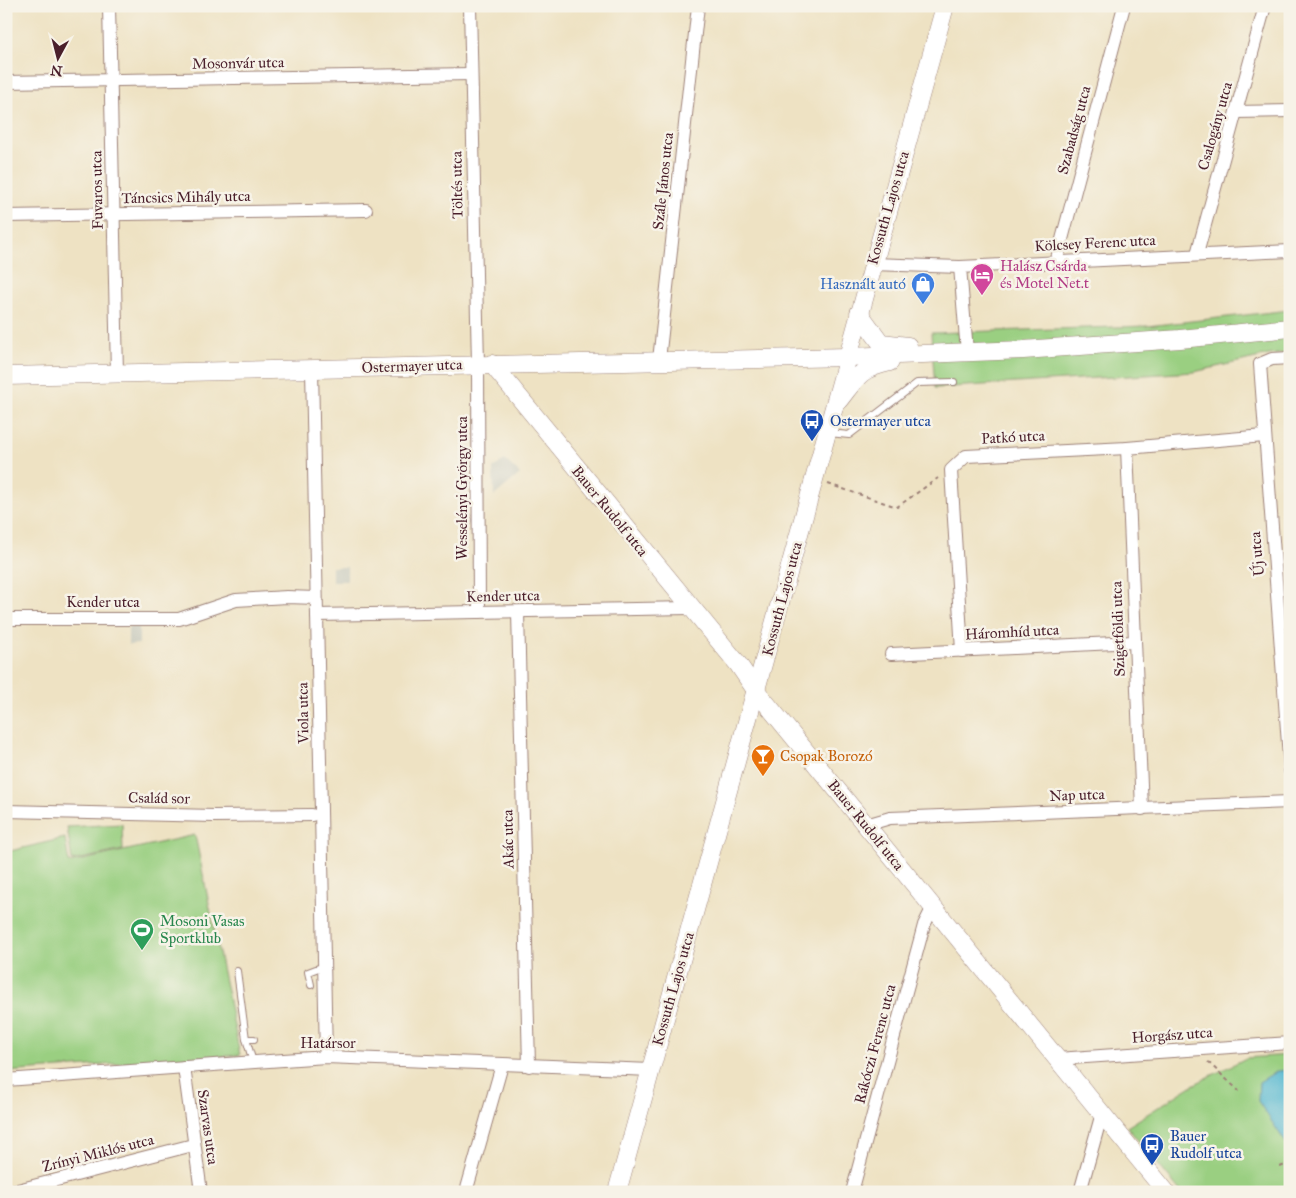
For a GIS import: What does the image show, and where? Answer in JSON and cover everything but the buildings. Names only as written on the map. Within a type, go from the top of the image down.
[{"type":"street","name":"Fuvaros utca","points":[[109,6],[117,373]]},
{"type":"street","name":"Töltés utca","points":[[470,6],[471,74],[485,364]]},
{"type":"street","name":"Szále János utca","points":[[659,360],[698,6]]},
{"type":"street","name":"Kossuth Lajos utca","points":[[617,1192],[757,692],[872,264],[944,6]]},
{"type":"street","name":"Szabadság utca","points":[[1056,262],[1124,6]]},
{"type":"street","name":"Csalogány utca","points":[[1197,254],[1265,6]]},
{"type":"street","name":"Mosonvár utca","points":[[6,82],[110,82],[471,74]]},
{"type":"street","points":[[1236,112],[1290,111]]},
{"type":"street","name":"Táncsics Mihály utca","points":[[6,216],[366,210]]},
{"type":"street","name":"Kölcsey Ferenc utca","points":[[872,264],[960,267],[1197,254],[1290,251]]},
{"type":"street","points":[[960,267],[967,344]]},
{"type":"street","points":[[859,312],[881,343],[967,344],[1160,341],[1290,328]]},
{"type":"street","name":"Ostermayer utca","points":[[6,376],[848,357],[967,344]]},
{"type":"street","points":[[835,406],[860,372],[870,367],[967,344]]},
{"type":"street","name":"Új utca","points":[[1290,358],[1272,359],[1260,364],[1264,436],[1284,614],[1290,771]]},
{"type":"street","name":"Bauer Rudolf utca","points":[[485,364],[738,664],[757,692],[1166,1192]]},
{"type":"street","name":"Wesselényi György utca","points":[[479,612],[485,364]]},
{"type":"street","name":"Viola utca","points":[[312,369],[326,1057]]},
{"type":"street","name":"Patkó utca","points":[[951,470],[966,456],[1127,448],[1264,436]]},
{"type":"street","name":"Szigetföldi utca","points":[[1127,448],[1142,809]]},
{"type":"street","points":[[951,470],[962,651]]},
{"type":"street","name":"Kender utca","points":[[6,619],[179,618],[236,600],[287,597],[316,598]]},
{"type":"street","name":"Kender utca","points":[[317,615],[689,608]]},
{"type":"street","name":"Akác utca","points":[[518,612],[529,1066]]},
{"type":"street","name":"Háromhíd utca","points":[[891,654],[1134,642]]},
{"type":"street","name":"Nap utca","points":[[866,825],[890,818],[1290,802]]},
{"type":"street","name":"Család sor","points":[[7,811],[214,816],[312,816]]},
{"type":"street","name":"Rákóczi Ferenc utca","points":[[852,1192],[924,925],[933,907]]},
{"type":"street","name":"Horgász utca","points":[[1056,1059],[1290,1043]]},
{"type":"street","name":"Határsor","points":[[6,1080],[326,1057],[651,1070]]},
{"type":"street","points":[[466,1192],[502,1065]]},
{"type":"street","name":"Szarvas utca","points":[[184,1067],[193,1145],[201,1192]]},
{"type":"street","points":[[1080,1192],[1102,1113]]},
{"type":"street","name":"Zrínyi Miklós utca","points":[[10,1192],[193,1145]]},
{"type":"lane","points":[[828,433],[849,435],[917,383],[954,382]]},
{"type":"lane","points":[[6,826],[7,811]]},
{"type":"lane","points":[[311,986],[308,972],[324,966]]},
{"type":"lane","points":[[238,971],[246,1039],[253,1062]]},
{"type":"lane","points":[[246,1039],[254,1039]]},
{"type":"path","points":[[815,480],[897,507],[951,470]]},
{"type":"path","points":[[1196,1049],[1238,1092]]},
{"type":"path","points":[[1280,1167],[1290,1163]]},
{"type":"shaded area","points":[[505,460],[520,474],[494,496],[493,468]]},
{"type":"shaded area","points":[[332,567],[347,567],[347,581],[332,581]]},
{"type":"shaded area","points":[[128,627],[139,627],[139,644],[128,645]]},
{"type":"green space","points":[[1290,310],[1290,353],[1269,355],[1194,372],[935,388],[931,333],[1147,326]]},
{"type":"green space","points":[[122,824],[123,850],[72,861],[67,827]]},
{"type":"green space","points":[[195,835],[240,1055],[6,1072],[6,852],[65,838],[69,863]]},
{"type":"green space","points":[[1290,1055],[1290,1192],[1181,1192],[1127,1127],[1193,1085],[1246,1058]]},
{"type":"water","points":[[1290,1070],[1290,1149],[1258,1101],[1259,1082],[1277,1071]]},
{"type":"place","name":"Halász Csárda és Motel Net.t","points":[[982,296]]},
{"type":"place","name":"Használt autó","points":[[923,305]]},
{"type":"place","name":"Ostermayer utca","points":[[812,442]]},
{"type":"place","name":"Csopak Borozó","points":[[763,777]]},
{"type":"place","name":"Mosoni Vasas Sportklub","points":[[142,951]]},
{"type":"place","name":"Bauer Rudolf utca","points":[[1152,1166]]}]
